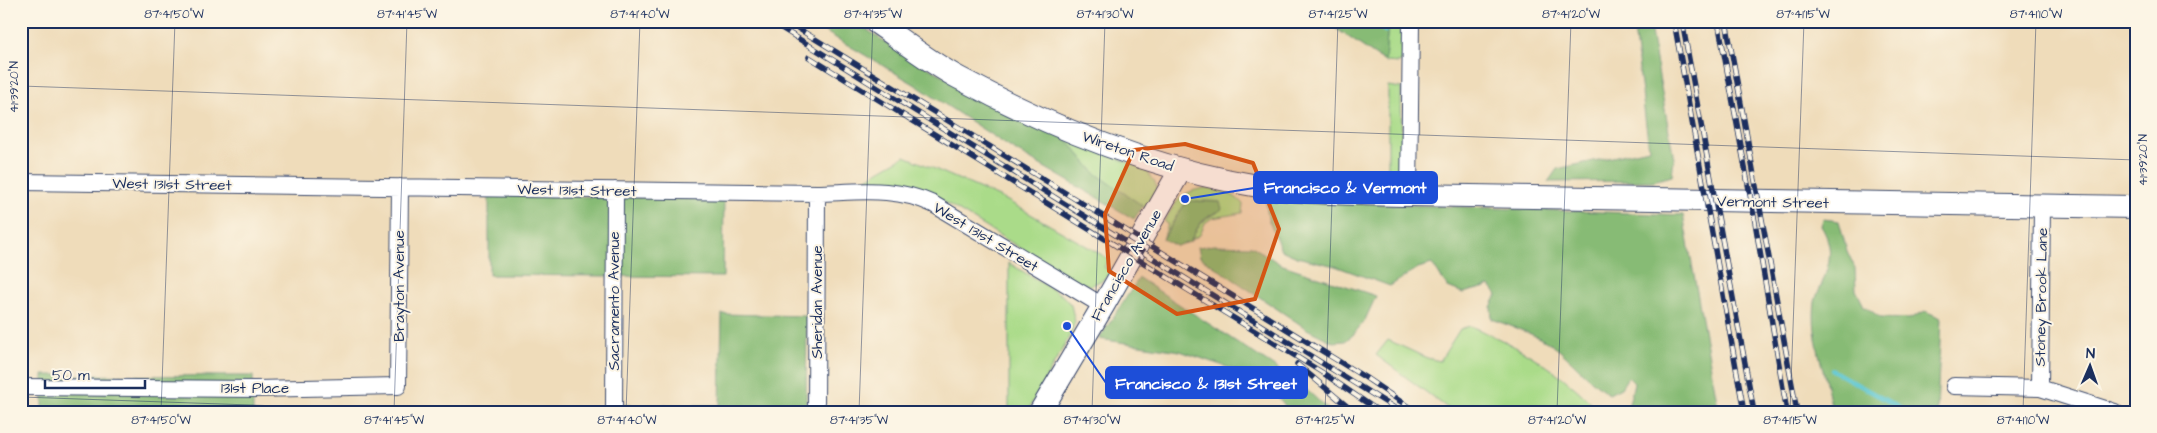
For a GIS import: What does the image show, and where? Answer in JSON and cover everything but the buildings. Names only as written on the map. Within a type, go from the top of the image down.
[{"type":"street","name":"Wireton Road","points":[[874,21],[957,77],[1016,107],[1111,147],[1181,169],[1226,180],[1330,193],[1409,195]]},
{"type":"street","points":[[1409,195],[1412,21]]},
{"type":"street","name":"Francisco Avenue","points":[[1040,412],[1181,169]]},
{"type":"street","name":"West 131st Street","points":[[21,182],[817,193],[896,192],[916,196],[1103,306]]},
{"type":"street","name":"Brayton Avenue","points":[[398,386],[400,187]]},
{"type":"street","name":"Sacramento Avenue","points":[[614,190],[614,412]]},
{"type":"street","name":"Sheridan Avenue","points":[[816,412],[817,193]]},
{"type":"street","name":"Vermont Street","points":[[1409,195],[2136,207]]},
{"type":"street","name":"Stoney Brook Lane","points":[[2040,388],[2042,206]]},
{"type":"street","name":"131st Place","points":[[21,387],[255,389],[398,386]]},
{"type":"street","points":[[1954,386],[2040,388],[2115,412]]},
{"type":"highlighted area","points":[[1185,144],[1253,163],[1279,229],[1255,299],[1177,314],[1109,271],[1105,214],[1134,150]]},
{"type":"green space","points":[[807,21],[854,21],[909,58],[1065,138],[1095,173],[1143,206],[1134,219],[1011,148],[914,84]]},
{"type":"green space","points":[[1325,21],[1388,21],[1385,62]]},
{"type":"green space","points":[[1388,21],[1402,21],[1402,61],[1399,63],[1385,62]]},
{"type":"green space","points":[[1633,21],[1649,21],[1674,159],[1672,176],[1653,181],[1548,182],[1557,169],[1649,149]]},
{"type":"green space","points":[[1388,86],[1401,88],[1402,171],[1400,181],[1393,184],[1377,185],[1380,172],[1388,170]]},
{"type":"green space","points":[[1065,138],[1145,169],[1155,182],[1158,193],[1149,211],[1095,173]]},
{"type":"green space","points":[[905,156],[1006,200],[1109,259],[1104,267],[1112,271],[1104,279],[1090,286],[1068,277],[938,198],[912,185],[865,179]]},
{"type":"green space","points":[[1205,188],[1221,190],[1230,194],[1243,204],[1242,213],[1212,218],[1205,223],[1200,235],[1191,240],[1201,224],[1217,213],[1220,202],[1207,201],[1189,204],[1179,212],[1163,239],[1168,224],[1164,221],[1180,198],[1190,192]]},
{"type":"green space","points":[[489,195],[724,199],[723,277],[489,275]]},
{"type":"green space","points":[[1191,201],[1220,202],[1222,209],[1204,219],[1190,242],[1176,246],[1163,239],[1184,205]]},
{"type":"green space","points":[[1299,201],[1683,215],[1719,412],[1633,412],[1628,408],[1634,383],[1628,377],[1621,388],[1609,394],[1552,345],[1527,332],[1492,319],[1491,307],[1497,295],[1490,286],[1463,293],[1448,287],[1432,264],[1418,268],[1390,286],[1335,266],[1297,257],[1281,250],[1268,219],[1266,202]]},
{"type":"green space","points":[[1823,219],[1839,221],[1847,251],[1855,268],[1856,290],[1864,306],[1881,318],[1909,319],[1925,311],[1941,318],[1937,412],[1832,412],[1817,343],[1814,316],[1816,299],[1826,273],[1830,253],[1828,240],[1821,226]]},
{"type":"green space","points":[[1214,245],[1252,246],[1280,264],[1376,296],[1365,320],[1353,335],[1345,341],[1333,342],[1307,329],[1200,257],[1198,247]]},
{"type":"green space","points":[[1009,263],[1063,296],[1071,305],[1075,322],[1068,339],[1027,412],[1009,412]]},
{"type":"green space","points":[[1139,278],[1299,383],[1331,412],[1290,412],[1265,380],[1180,351],[1099,339]]},
{"type":"green space","points":[[722,314],[807,316],[806,412],[623,412],[623,405],[720,405]]},
{"type":"green space","points":[[1470,326],[1506,342],[1539,361],[1571,384],[1599,412],[1453,412],[1376,355],[1388,340],[1427,358],[1440,361],[1460,329]]},
{"type":"green space","points":[[43,375],[253,376],[253,412],[43,412]]},
{"type":"waterway","points":[[1371,21],[1385,31]]},
{"type":"waterway","points":[[1832,370],[1907,412]]},
{"type":"railway","points":[[770,21],[1401,412]]},
{"type":"railway","points":[[786,21],[1366,378],[1416,412]]},
{"type":"railway","points":[[1674,21],[1744,412]]},
{"type":"railway","points":[[1682,21],[1754,412]]},
{"type":"railway","points":[[1718,21],[1755,222],[1787,412]]},
{"type":"railway","points":[[1726,21],[1797,412]]},
{"type":"railway","points":[[809,57],[1323,373],[1380,412]]},
{"type":"railway","points":[[1297,364],[1354,412]]},
{"type":"place","name":"Francisco & Vermont","points":[[1185,199]]},
{"type":"place","name":"Francisco & 131st Street","points":[[1067,326]]}]
